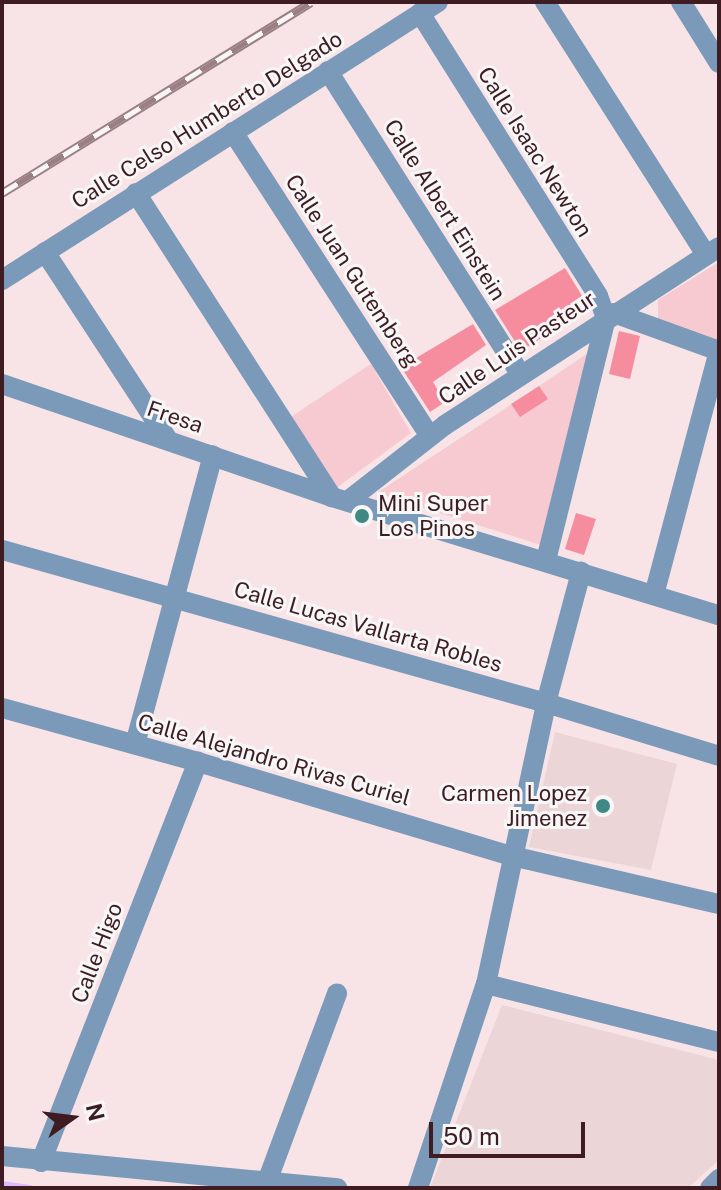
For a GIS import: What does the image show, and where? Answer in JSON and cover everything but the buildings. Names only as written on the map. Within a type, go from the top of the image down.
[{"type":"street","name":"Calle Celso Humberto Delgado","points":[[2,280],[438,2]]},
{"type":"street","points":[[545,2],[712,251]]},
{"type":"street","points":[[681,2],[719,63]]},
{"type":"street","name":"Calle Isaac Newton","points":[[420,13],[610,316]]},
{"type":"street","name":"Calle Albert Einstein","points":[[328,71],[521,375]]},
{"type":"street","name":"Calle Juan Gutemberg","points":[[233,132],[430,436]]},
{"type":"street","points":[[136,193],[340,499]]},
{"type":"street","name":"Calle Luis Pasteur","points":[[340,499],[521,375],[712,251]]},
{"type":"street","points":[[45,252],[168,440]]},
{"type":"street","points":[[546,561],[610,316],[719,351],[654,595]]},
{"type":"street","name":"Fresa","points":[[2,384],[340,499],[719,615]]},
{"type":"street","points":[[135,744],[213,455]]},
{"type":"street","name":"Calle Lucas Vallarta Robles","points":[[2,550],[174,596],[719,756]]},
{"type":"street","points":[[418,1188],[486,984],[546,703],[581,572]]},
{"type":"street","name":"Calle Alejandro Rivas Curiel","points":[[2,708],[198,762],[512,856],[719,904]]},
{"type":"street","name":"Calle Higo","points":[[41,1162],[198,762]]},
{"type":"street","points":[[486,984],[719,1042]]},
{"type":"street","points":[[268,1179],[337,993]]},
{"type":"street","points":[[2,1156],[337,1188]]},
{"type":"street","points":[[710,1188],[719,1179]]},
{"type":"shaded area","points":[[719,262],[719,343],[658,321],[658,300]]},
{"type":"shaded area","points":[[594,349],[541,545],[377,493],[539,386]]},
{"type":"shaded area","points":[[371,364],[411,433],[335,489],[289,418]]},
{"type":"shaded area","name":"Carmen Lopez Jimenez","points":[[555,732],[677,764],[651,870],[529,847]]},
{"type":"shaded area","points":[[502,1005],[719,1060],[719,1160],[688,1188],[430,1188]]},
{"type":"waterway","points":[[2,1184],[30,1188]]},
{"type":"railway","points":[[2,193],[311,2]]},
{"type":"place","name":"Mini Super Los Pinos","points":[[362,516]]},
{"type":"place","name":"Carmen Lopez Jimenez","points":[[603,806]]}]
